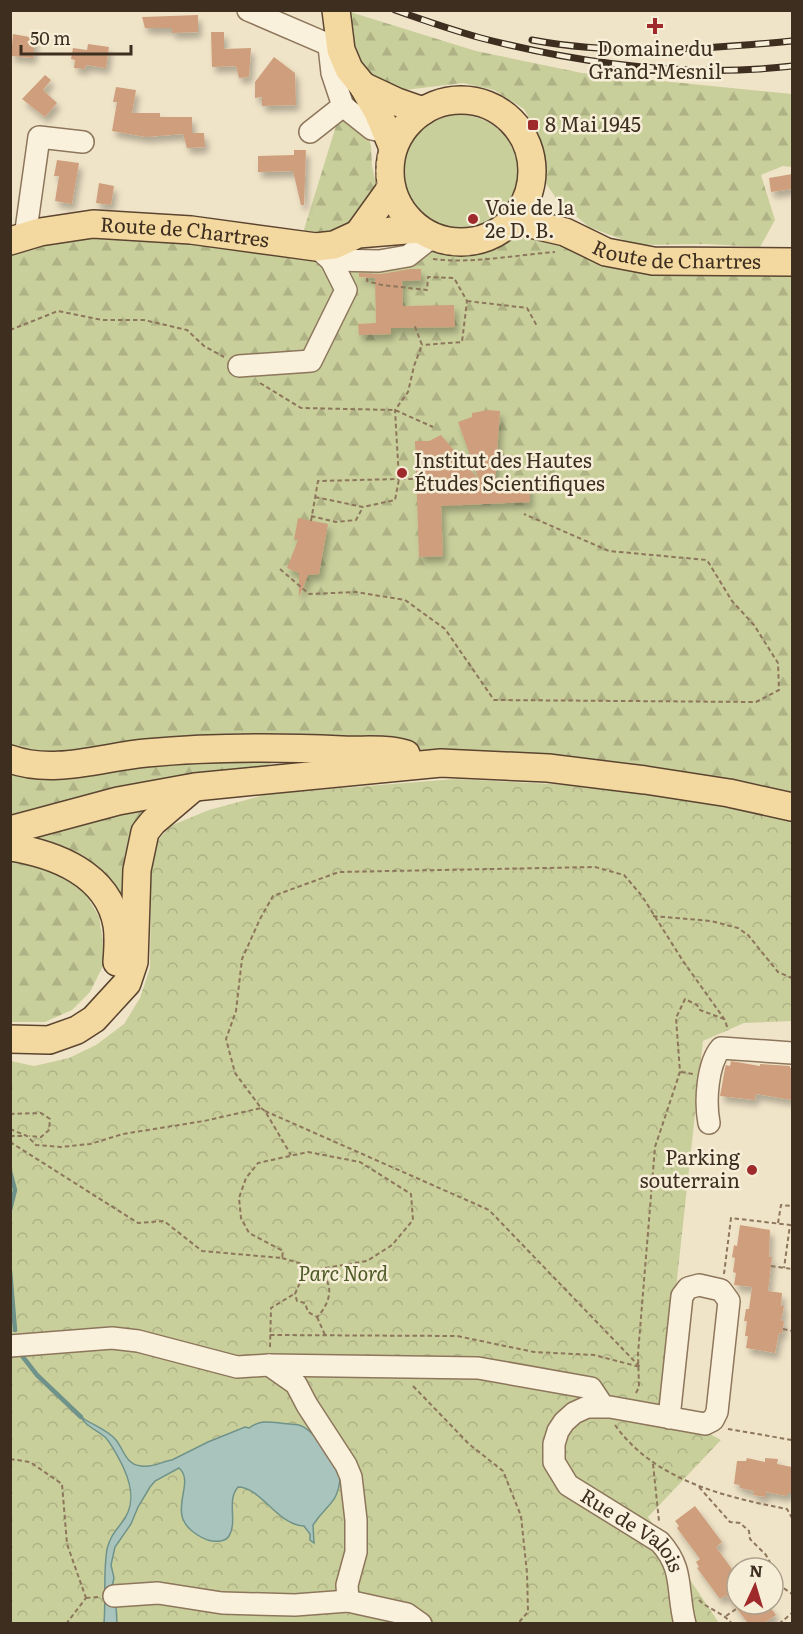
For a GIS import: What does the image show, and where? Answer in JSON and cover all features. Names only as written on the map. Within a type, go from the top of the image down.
[{"type":"main road","points":[[336,15],[335,48],[363,86],[390,140],[386,195],[358,234]]},
{"type":"main road","points":[[363,86],[417,109],[450,101],[478,102],[495,109],[510,120],[522,135],[530,152],[532,193],[517,221],[496,233],[475,241],[453,242],[418,236],[402,211],[386,195]]},
{"type":"main road","points":[[390,140],[405,127],[417,109]]},
{"type":"main road","name":"Route de Chartres","points":[[532,193],[565,232]]},
{"type":"main road","name":"Route de Chartres","points":[[517,221],[565,232],[606,252],[653,261],[792,262]]},
{"type":"main road","name":"Route de Chartres","points":[[18,239],[40,232],[93,224],[190,230],[323,254],[334,245],[358,234],[418,236]]},
{"type":"main road","points":[[10,759],[27,765],[63,765],[144,753],[203,749],[279,748],[401,752],[441,763]]},
{"type":"main road","points":[[10,830],[118,801],[195,787],[441,763],[548,768],[613,776],[729,793],[792,807]]},
{"type":"main road","points":[[10,1039],[49,1040],[77,1030],[94,1019],[127,983],[134,962],[137,870],[145,832],[153,822],[195,787]]},
{"type":"main road","points":[[10,847],[58,858],[97,885],[108,902],[116,922],[118,938],[117,963],[106,1006]]},
{"type":"street","points":[[248,10],[335,48],[332,73],[343,106],[390,140]]},
{"type":"street","points":[[310,132],[343,106]]},
{"type":"street","points":[[18,239],[39,137],[83,142]]},
{"type":"street","points":[[323,254],[388,260],[408,256],[418,236]]},
{"type":"street","points":[[239,366],[312,361],[346,290],[323,254]]},
{"type":"street","points":[[709,1123],[706,1107],[714,1056],[721,1048],[792,1053]]},
{"type":"street","points":[[669,1418],[682,1296],[688,1288],[699,1285],[722,1290],[729,1301],[717,1412],[713,1420],[705,1424]]},
{"type":"street","points":[[10,1346],[112,1338],[138,1341],[237,1367],[269,1365],[478,1368],[591,1388],[603,1406]]},
{"type":"street","points":[[269,1365],[296,1384],[307,1406],[346,1464],[351,1477],[356,1520],[356,1552],[346,1585],[348,1601]]},
{"type":"street","name":"Rue de Valois","points":[[685,1623],[678,1573],[672,1555],[656,1539],[568,1485],[557,1469],[553,1454],[554,1444],[564,1422],[574,1413],[587,1407],[603,1406],[705,1424]]},
{"type":"street","points":[[114,1596],[158,1593],[222,1603],[295,1605],[348,1601],[407,1614],[421,1623]]},
{"type":"path","points":[[454,91],[481,95],[505,107],[524,126],[535,150],[538,177],[517,221],[498,243],[473,252],[446,253],[390,219],[386,195],[376,182],[377,155],[390,140],[395,120],[417,109],[428,97],[454,91]]},
{"type":"path","points":[[367,278],[367,281],[382,285],[427,290],[428,277],[454,278],[467,301],[462,342],[422,345]]},
{"type":"path","points":[[467,301],[527,308],[537,326]]},
{"type":"path","points":[[315,497],[363,507],[395,500],[399,479],[396,410],[408,392],[422,345],[414,324]]},
{"type":"path","points":[[311,521],[318,481],[416,479]]},
{"type":"path","points":[[311,516],[336,522],[356,520],[363,507]]},
{"type":"path","points":[[280,569],[309,594],[356,592],[405,600],[445,629],[494,699],[756,702],[779,690],[778,663],[754,625],[732,601],[707,560],[609,551],[524,513]]},
{"type":"path","points":[[640,1367],[489,1210],[261,1108],[235,1073],[226,1039],[236,1011],[242,959],[273,896],[339,872],[595,867],[624,875],[642,896],[653,916],[725,1020],[732,1047]]},
{"type":"path","points":[[653,916],[711,921],[738,928],[748,935],[778,972],[792,978]]},
{"type":"path","points":[[635,1396],[639,1387],[638,1354],[655,1147],[680,1072],[676,1018],[685,999],[697,1005],[700,1010],[725,1020]]},
{"type":"path","points":[[10,1129],[27,1136],[36,1145],[61,1147],[90,1144],[123,1134],[204,1121],[261,1108]]},
{"type":"path","points":[[265,1111],[291,1155]]},
{"type":"path","points":[[10,1114],[41,1113],[50,1119],[49,1130],[41,1137],[10,1136]]},
{"type":"path","points":[[10,1142],[138,1223],[164,1221],[202,1251],[282,1258],[306,1265],[294,1294],[271,1308],[269,1365]]},
{"type":"path","points":[[282,1258],[283,1251],[249,1233],[241,1218],[239,1198],[246,1178],[258,1163],[308,1152],[360,1162],[411,1194],[413,1220],[392,1245],[367,1261],[304,1273]]},
{"type":"path","points":[[778,1224],[781,1205],[792,1206]]},
{"type":"path","points":[[722,1290],[732,1218],[790,1225],[784,1268]]},
{"type":"path","points":[[771,1266],[792,1269]]},
{"type":"path","points":[[313,1270],[326,1278],[329,1287],[329,1299],[325,1309],[317,1317]]},
{"type":"path","points":[[294,1294],[297,1300],[305,1303],[308,1312],[317,1317],[325,1335]]},
{"type":"path","points":[[783,1329],[792,1331]]},
{"type":"path","points":[[270,1335],[457,1336],[534,1352],[594,1355],[640,1367]]},
{"type":"path","points":[[395,1366],[468,1444],[503,1471],[520,1516],[525,1550],[528,1612],[520,1621],[521,1623]]},
{"type":"path","points":[[603,1406],[617,1428],[654,1464],[698,1485],[737,1499],[787,1509],[792,1518]]},
{"type":"path","points":[[705,1424],[792,1440]]},
{"type":"path","points":[[10,1459],[30,1462],[62,1484],[67,1544],[86,1598],[66,1623]]},
{"type":"path","points":[[654,1464],[660,1516],[656,1539]]},
{"type":"path","points":[[698,1485],[730,1522],[740,1523],[749,1531],[750,1539],[767,1556]]},
{"type":"path","points":[[779,1623],[792,1613]]},
{"type":"green space","points":[[347,11],[476,51],[582,73],[792,94],[792,167],[783,166],[761,175],[775,220],[760,247],[706,244],[637,245],[589,227],[558,201],[545,182],[538,134],[524,109],[494,90],[463,83],[405,90],[373,76],[352,48]]},
{"type":"green space","points":[[340,113],[367,133],[377,187],[358,217],[340,230],[302,236]]},
{"type":"green space","points":[[460,115],[483,119],[502,132],[515,151],[519,174],[515,197],[502,216],[483,229],[460,233],[437,229],[418,216],[405,197],[401,174],[405,151],[418,132],[437,119]]},
{"type":"green space","name":"Institut des Hautes Études Scientifiques","points":[[96,231],[195,236],[346,264],[527,235],[792,272],[792,805],[550,763],[305,738],[264,768],[11,819],[11,247]]},
{"type":"green space","name":"Parc Nord","points":[[455,779],[648,789],[792,821],[792,1021],[744,1023],[703,1041],[663,1408],[721,1440],[648,1517],[719,1623],[11,1624],[11,1061],[34,1066],[69,1058],[96,1045],[124,1024],[140,998],[150,968],[151,875],[155,844],[170,826],[209,810],[268,794]]},
{"type":"green space","points":[[141,810],[144,819],[127,904],[37,843],[40,831]]},
{"type":"green space","points":[[10,859],[50,868],[86,894],[99,917],[103,942],[103,966],[90,992],[72,1010],[45,1022],[11,1022]]},
{"type":"water","points":[[81,1417],[112,1436],[132,1463],[146,1466],[172,1460],[245,1427],[272,1422],[299,1425],[317,1438],[341,1472],[338,1491],[313,1525],[314,1543],[310,1540],[310,1534],[304,1526],[294,1524],[254,1493],[238,1487],[233,1498],[233,1524],[229,1536],[224,1540],[214,1541],[199,1536],[185,1523],[181,1506],[185,1481],[179,1468],[155,1481],[115,1547],[111,1565],[114,1578],[111,1591],[116,1606],[117,1623],[104,1623],[107,1549],[112,1536],[128,1512],[131,1491],[124,1469],[110,1444]]},
{"type":"building","points":[[198,15],[198,32],[172,33],[172,28],[145,28],[142,17]]},
{"type":"building","points":[[211,32],[224,32],[224,49],[251,48],[249,77],[239,78],[236,66],[212,67]]},
{"type":"building","points":[[13,34],[35,38],[33,58],[11,56]]},
{"type":"building","points":[[88,44],[109,47],[106,68],[86,65],[85,69],[74,68],[75,60],[71,59],[73,48],[87,50]]},
{"type":"building","points":[[274,57],[295,73],[296,105],[262,106],[262,97],[255,98],[255,82]]},
{"type":"building","points":[[45,75],[51,80],[43,90],[57,103],[45,117],[22,99]]},
{"type":"building","points":[[116,87],[136,90],[132,113],[160,113],[160,117],[192,117],[192,133],[204,133],[205,147],[187,148],[183,134],[146,137],[112,131],[117,102],[113,102]]},
{"type":"building","points":[[294,150],[306,150],[304,205],[301,205],[293,171],[258,172],[258,156],[294,155]]},
{"type":"building","points":[[57,160],[79,163],[72,204],[55,201],[59,176],[54,176]]},
{"type":"building","points":[[792,174],[792,189],[771,192],[769,178]]},
{"type":"building","points":[[99,183],[114,186],[111,205],[96,203]]},
{"type":"building","points":[[421,269],[421,280],[402,281],[403,306],[454,305],[455,327],[391,328],[391,334],[359,335],[358,324],[376,323],[375,278],[359,277],[359,273],[381,274]]},
{"type":"building","points":[[488,410],[500,411],[495,483],[529,483],[530,502],[441,506],[443,556],[419,557],[415,441],[429,441],[441,435],[479,480],[458,422],[472,417],[472,413]]},
{"type":"building","points":[[298,518],[328,524],[319,574],[308,575],[299,597],[299,573],[287,568],[298,540],[294,540]]},
{"type":"building","points":[[731,1061],[760,1066],[760,1064],[790,1066],[792,1068],[792,1100],[756,1094],[755,1100],[720,1096],[725,1068],[726,1065],[730,1066]]},
{"type":"building","points":[[740,1225],[770,1230],[769,1257],[772,1257],[768,1291],[782,1293],[781,1306],[784,1306],[781,1321],[784,1321],[782,1334],[779,1333],[775,1353],[746,1348],[747,1321],[744,1321],[746,1309],[749,1309],[752,1287],[734,1285],[735,1258],[732,1257],[734,1245],[737,1246]]},
{"type":"building","points":[[747,1458],[765,1462],[765,1458],[778,1459],[777,1464],[792,1467],[792,1493],[787,1493],[787,1496],[766,1492],[766,1497],[753,1495],[754,1491],[734,1484],[737,1461],[746,1461]]},
{"type":"building","points":[[695,1506],[722,1542],[716,1547],[725,1559],[725,1596],[720,1599],[697,1568],[699,1567],[696,1562],[700,1559],[677,1528],[679,1526],[675,1521]]},
{"type":"building","points":[[742,1616],[774,1616],[764,1623],[748,1623]]},
{"type":"waterway","points":[[10,1171],[15,1190],[10,1210]]},
{"type":"waterway","points":[[10,1271],[15,1330]]},
{"type":"waterway","points":[[23,1357],[37,1375],[81,1417]]},
{"type":"railway","points":[[395,10],[481,38],[596,61],[675,69],[714,70],[792,66]]},
{"type":"railway","points":[[532,40],[597,48],[662,50],[792,41]]},
{"type":"place","name":"Domaine du Grand-Mesnil","points":[[655,26]]},
{"type":"place","name":"8 Mai 1945","points":[[533,125]]},
{"type":"place","name":"Voie de la 2e D. B.","points":[[473,219]]},
{"type":"place","name":"Institut des Hautes Études Scientifiques","points":[[402,473]]},
{"type":"place","name":"Parking souterrain","points":[[752,1170]]}]
